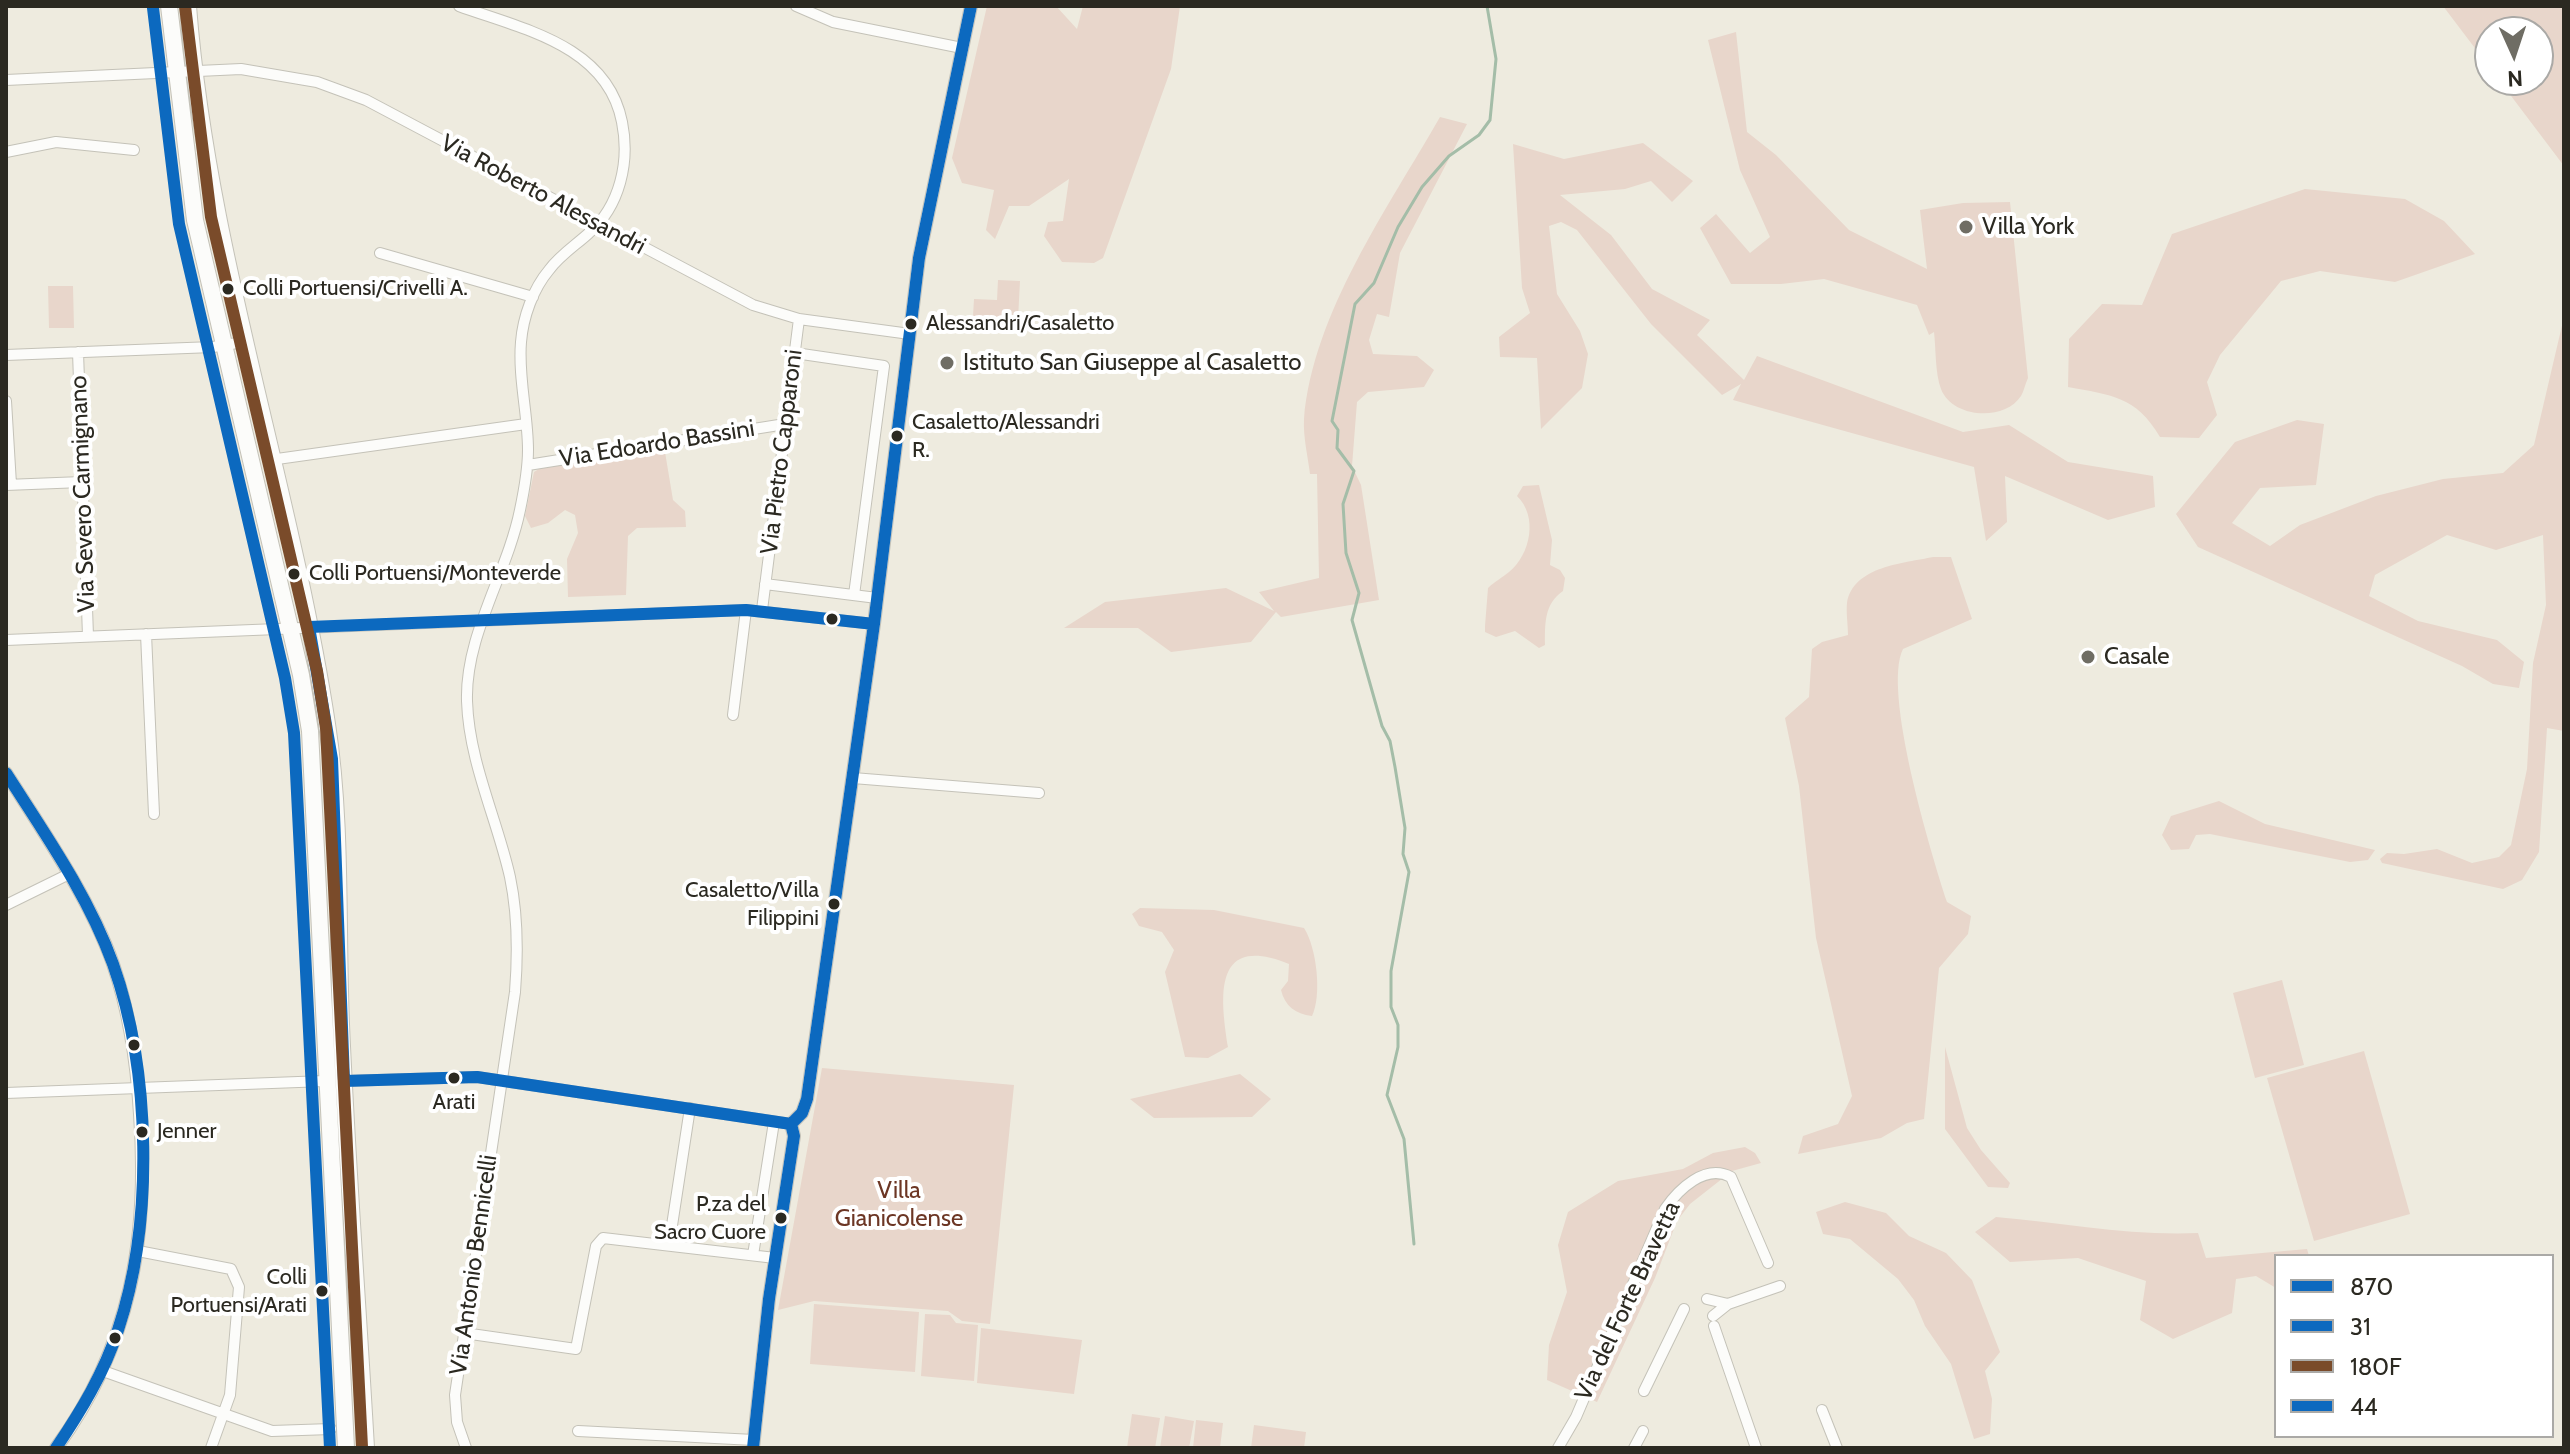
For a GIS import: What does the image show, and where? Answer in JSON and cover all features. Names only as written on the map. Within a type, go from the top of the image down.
[{"type":"main road","points":[[169,6],[195,220],[289,627],[310,731],[326,838],[342,1038],[366,1448]]},
{"type":"main road","points":[[188,6],[193,70],[215,217],[309,627],[332,759],[326,838],[324,1038],[346,1448]]},
{"type":"street","name":"Via Antonio Bennicelli","points":[[459,6],[567,47],[600,75],[621,117],[624,149],[619,188],[598,225],[551,266],[533,297],[521,343],[528,465],[517,524],[469,672],[469,724],[510,877],[517,940],[515,992],[455,1413],[466,1448]]},
{"type":"street","points":[[796,6],[833,22],[962,48]]},
{"type":"street","points":[[344,1081],[467,1077],[774,1122],[791,1124],[799,1118],[807,1099],[853,778],[920,250],[971,6]]},
{"type":"street","name":"Via Roberto Alessandri","points":[[6,80],[193,70],[258,71],[343,90],[753,305],[799,319],[910,334]]},
{"type":"street","points":[[6,152],[56,142],[134,150]]},
{"type":"street","points":[[380,253],[533,297]]},
{"type":"street","name":"Via Pietro Capparoni","points":[[762,610],[799,319]]},
{"type":"street","points":[[6,355],[223,346],[243,342]]},
{"type":"street","name":"Via Severo Carmignano","points":[[78,352],[88,636]]},
{"type":"street","points":[[795,353],[884,366],[854,595]]},
{"type":"street","points":[[6,401],[8,485],[82,482]]},
{"type":"street","points":[[270,460],[526,424]]},
{"type":"street","name":"Via Edoardo Bassini","points":[[528,465],[785,424]]},
{"type":"street","points":[[765,584],[877,598]]},
{"type":"street","points":[[6,640],[746,610],[874,624]]},
{"type":"street","points":[[733,715],[746,610]]},
{"type":"street","points":[[146,634],[154,814]]},
{"type":"street","points":[[6,773],[95,922],[113,964],[131,1030],[138,1090],[144,1185],[138,1251],[122,1318],[103,1371],[56,1448]]},
{"type":"street","points":[[853,778],[1039,793]]},
{"type":"street","points":[[6,905],[67,875]]},
{"type":"street","points":[[324,1038],[342,1038]]},
{"type":"street","points":[[6,1093],[325,1081]]},
{"type":"street","points":[[669,1245],[690,1108]]},
{"type":"street","points":[[753,1255],[774,1122]]},
{"type":"street","points":[[578,1431],[753,1444],[775,1258],[794,1136],[791,1124]]},
{"type":"street","name":"Via del Forte Bravetta","points":[[1558,1448],[1576,1417],[1665,1209],[1689,1183],[1716,1173],[1728,1175],[1735,1182],[1768,1263]]},
{"type":"street","points":[[464,1333],[576,1349],[600,1239],[775,1258]]},
{"type":"street","points":[[138,1251],[231,1269],[239,1287],[226,1414],[211,1448]]},
{"type":"street","points":[[337,1275],[356,1274]]},
{"type":"street","points":[[1756,1448],[1713,1321],[1728,1304],[1780,1286]]},
{"type":"street","points":[[1707,1299],[1728,1304]]},
{"type":"street","points":[[1644,1391],[1684,1309]]},
{"type":"street","points":[[341,1368],[362,1366]]},
{"type":"street","points":[[103,1371],[272,1431],[331,1429]]},
{"type":"street","points":[[1822,1410],[1837,1448]]},
{"type":"street","points":[[1634,1448],[1643,1431]]},
{"type":"green space","points":[[987,6],[1056,6],[1077,29],[1083,6],[1180,6],[1171,69],[1103,258],[1094,263],[1062,262],[1044,236],[1048,222],[1063,221],[1069,179],[1029,206],[1009,206],[995,239],[986,230],[994,190],[962,183],[952,158]]},
{"type":"green space","points":[[2443,6],[2564,6],[2564,166],[2511,96],[2554,96],[2554,16],[2474,16],[2474,47]]},
{"type":"green space","points":[[1736,32],[1747,132],[1776,155],[1849,230],[1927,269],[1920,210],[1963,203],[2010,202],[2028,378],[2021,396],[2013,404],[2003,410],[1979,413],[1967,411],[1947,399],[1938,376],[1934,332],[1929,335],[1917,305],[1824,279],[1781,284],[1731,284],[1700,228],[1716,214],[1750,253],[1770,237],[1740,170],[1708,40]]},
{"type":"green space","points":[[1440,117],[1467,124],[1400,253],[1389,317],[1377,314],[1369,340],[1373,354],[1417,356],[1434,370],[1424,387],[1368,392],[1357,402],[1352,466],[1361,485],[1379,600],[1281,617],[1276,612],[1251,642],[1171,652],[1138,628],[1064,628],[1105,602],[1226,588],[1274,611],[1259,592],[1319,578],[1317,474],[1310,474],[1304,426],[1310,379],[1337,301],[1356,262]]},
{"type":"green space","points":[[1643,143],[1693,181],[1672,202],[1651,181],[1625,189],[1560,195],[1611,235],[1652,289],[1710,320],[1697,335],[1744,380],[1757,356],[1963,432],[2009,425],[2068,462],[2153,476],[2155,507],[2108,520],[2005,476],[2007,522],[1986,541],[1974,467],[1733,400],[1741,384],[1722,395],[1651,324],[1577,230],[1561,222],[1549,226],[1557,294],[1580,331],[1588,354],[1582,388],[1541,429],[1537,358],[1500,357],[1499,337],[1530,313],[1522,288],[1513,144],[1564,159]]},
{"type":"green space","points":[[2305,189],[2405,199],[2444,221],[2475,254],[2395,282],[2320,271],[2281,281],[2220,355],[2207,382],[2217,415],[2199,438],[2160,437],[2151,423],[2132,405],[2110,396],[2068,387],[2069,339],[2102,304],[2142,305],[2172,234]]},
{"type":"green space","points":[[998,280],[1020,281],[1018,319],[973,316],[974,299],[997,300]]},
{"type":"green space","points":[[48,286],[73,286],[74,328],[49,328]]},
{"type":"green space","points":[[2564,317],[2564,731],[2547,728],[2539,852],[2522,880],[2503,889],[2382,863],[2380,859],[2387,853],[2437,849],[2472,863],[2499,857],[2511,845],[2527,769],[2533,663],[2546,605],[2543,535],[2496,550],[2447,535],[2375,575],[2369,596],[2418,621],[2497,640],[2524,662],[2519,688],[2493,684],[2462,666],[2198,547],[2176,514],[2235,442],[2297,420],[2324,424],[2316,485],[2260,488],[2232,523],[2270,546],[2300,525],[2376,496],[2443,479],[2503,473],[2534,445]]},
{"type":"green space","points":[[665,452],[673,500],[685,511],[686,527],[637,528],[628,536],[626,595],[568,597],[567,559],[578,533],[575,515],[565,510],[548,523],[531,528],[525,516],[534,472],[542,467]]},
{"type":"green space","points":[[1539,485],[1552,540],[1550,565],[1560,570],[1565,578],[1563,591],[1549,608],[1545,645],[1539,648],[1515,631],[1496,637],[1485,632],[1485,626],[1488,588],[1517,564],[1527,545],[1528,514],[1517,496],[1523,486]]},
{"type":"green space","points":[[1933,557],[1951,557],[1972,619],[1903,649],[1898,670],[1899,699],[1903,735],[1930,848],[1947,902],[1971,916],[1968,934],[1939,968],[1924,1119],[1907,1123],[1881,1138],[1798,1154],[1803,1136],[1838,1124],[1852,1096],[1816,938],[1799,786],[1785,718],[1809,697],[1812,649],[1822,642],[1848,635],[1847,603],[1859,581],[1882,568]]},
{"type":"green space","points":[[2219,801],[2265,824],[2375,850],[2368,860],[2350,862],[2210,834],[2196,835],[2189,849],[2171,850],[2162,835],[2171,816]]},
{"type":"green space","points":[[1140,908],[1214,910],[1304,928],[1317,972],[1317,997],[1312,1016],[1292,1008],[1285,1001],[1281,990],[1288,981],[1289,964],[1264,957],[1246,957],[1234,963],[1224,990],[1228,1047],[1208,1058],[1185,1057],[1165,972],[1174,950],[1162,932],[1139,926],[1132,914]]},
{"type":"green space","points":[[2282,980],[2304,1065],[2255,1078],[2233,993]]},
{"type":"green space","points":[[1945,1047],[1967,1128],[1981,1150],[2010,1183],[2008,1188],[1988,1187],[1945,1129]]},
{"type":"green space","points":[[2364,1051],[2410,1214],[2314,1241],[2267,1078]]},
{"type":"green space","name":"Villa Gianicolense","points":[[822,1068],[1014,1085],[990,1324],[962,1321],[948,1311],[814,1301],[778,1310]]},
{"type":"green space","points":[[1240,1074],[1271,1099],[1252,1117],[1154,1118],[1130,1099]]},
{"type":"green space","points":[[1745,1147],[1755,1153],[1761,1163],[1732,1171],[1690,1204],[1677,1221],[1655,1278],[1597,1402],[1547,1380],[1549,1345],[1567,1292],[1558,1245],[1568,1212],[1618,1181],[1683,1169],[1713,1153]]},
{"type":"green space","points":[[1845,1202],[1886,1213],[1909,1236],[1946,1253],[1972,1280],[2000,1352],[1985,1371],[1992,1399],[1990,1434],[1974,1439],[1951,1364],[1925,1326],[1914,1300],[1898,1279],[1850,1239],[1823,1234],[1816,1212]]},
{"type":"green space","points":[[1996,1217],[2122,1231],[2198,1233],[2206,1258],[2307,1249],[2308,1254],[2274,1254],[2274,1287],[2256,1276],[2236,1279],[2232,1313],[2173,1339],[2140,1320],[2146,1281],[2078,1258],[2010,1262],[1975,1232]]},
{"type":"green space","points":[[814,1304],[919,1312],[915,1372],[810,1364]]},
{"type":"green space","points":[[925,1314],[950,1315],[956,1323],[978,1325],[974,1381],[921,1376]]},
{"type":"green space","points":[[981,1328],[1082,1340],[1074,1394],[977,1383]]},
{"type":"green space","points":[[1132,1414],[1160,1418],[1155,1448],[1127,1448]]},
{"type":"green space","points":[[1165,1416],[1194,1421],[1189,1448],[1160,1448]]},
{"type":"green space","points":[[1196,1420],[1223,1423],[1220,1448],[1193,1448]]},
{"type":"green space","points":[[1254,1425],[1306,1432],[1304,1448],[1251,1448]]},
{"type":"waterway","points":[[1414,1244],[1404,1139],[1387,1095],[1398,1047],[1398,1025],[1391,1007],[1391,971],[1409,872],[1403,854],[1405,828],[1390,741],[1382,726],[1352,620],[1359,593],[1346,553],[1343,504],[1354,471],[1337,448],[1338,430],[1332,421],[1355,304],[1374,283],[1398,227],[1422,187],[1449,156],[1479,135],[1490,120],[1496,59],[1487,6]]},
{"type":"transit line","name":"180F","points":[[185,6],[211,217],[317,671],[326,728],[362,1447]]},
{"type":"transit line","name":"870","points":[[791,1124],[802,1113],[807,1099],[874,624],[919,258],[971,6]]},
{"type":"transit line","name":"31","points":[[153,8],[179,224],[285,678],[294,733],[330,1448]]},
{"type":"transit line","name":"870","points":[[791,1124],[477,1077],[344,1081],[332,759],[309,627],[746,610],[874,624]]},
{"type":"transit line","name":"44","points":[[6,773],[65,866],[103,938],[126,1006],[141,1098],[142,1195],[130,1288],[106,1361],[83,1406],[56,1448]]},
{"type":"transit line","name":"870","points":[[753,1448],[769,1299],[794,1136],[791,1124]]},
{"type":"place","name":"Villa York","points":[[1966,227]]},
{"type":"place","name":"Colli Portuensi/Crivelli A.","points":[[228,289]]},
{"type":"place","name":"Alessandri/Casaletto","points":[[911,324]]},
{"type":"place","name":"Istituto San Giuseppe al Casaletto","points":[[947,363]]},
{"type":"place","name":"Casaletto/Alessandri R.","points":[[897,436]]},
{"type":"place","name":"Colli Portuensi/Monteverde","points":[[294,574]]},
{"type":"place","name":"Casale","points":[[2088,657]]},
{"type":"place","name":"Casaletto/Villa Filippini","points":[[834,904]]},
{"type":"place","name":"Arati","points":[[454,1078]]},
{"type":"place","name":"Jenner","points":[[142,1132]]},
{"type":"place","name":"P.za del Sacro Cuore","points":[[781,1218]]},
{"type":"place","name":"Colli Portuensi/Arati","points":[[322,1291]]}]
